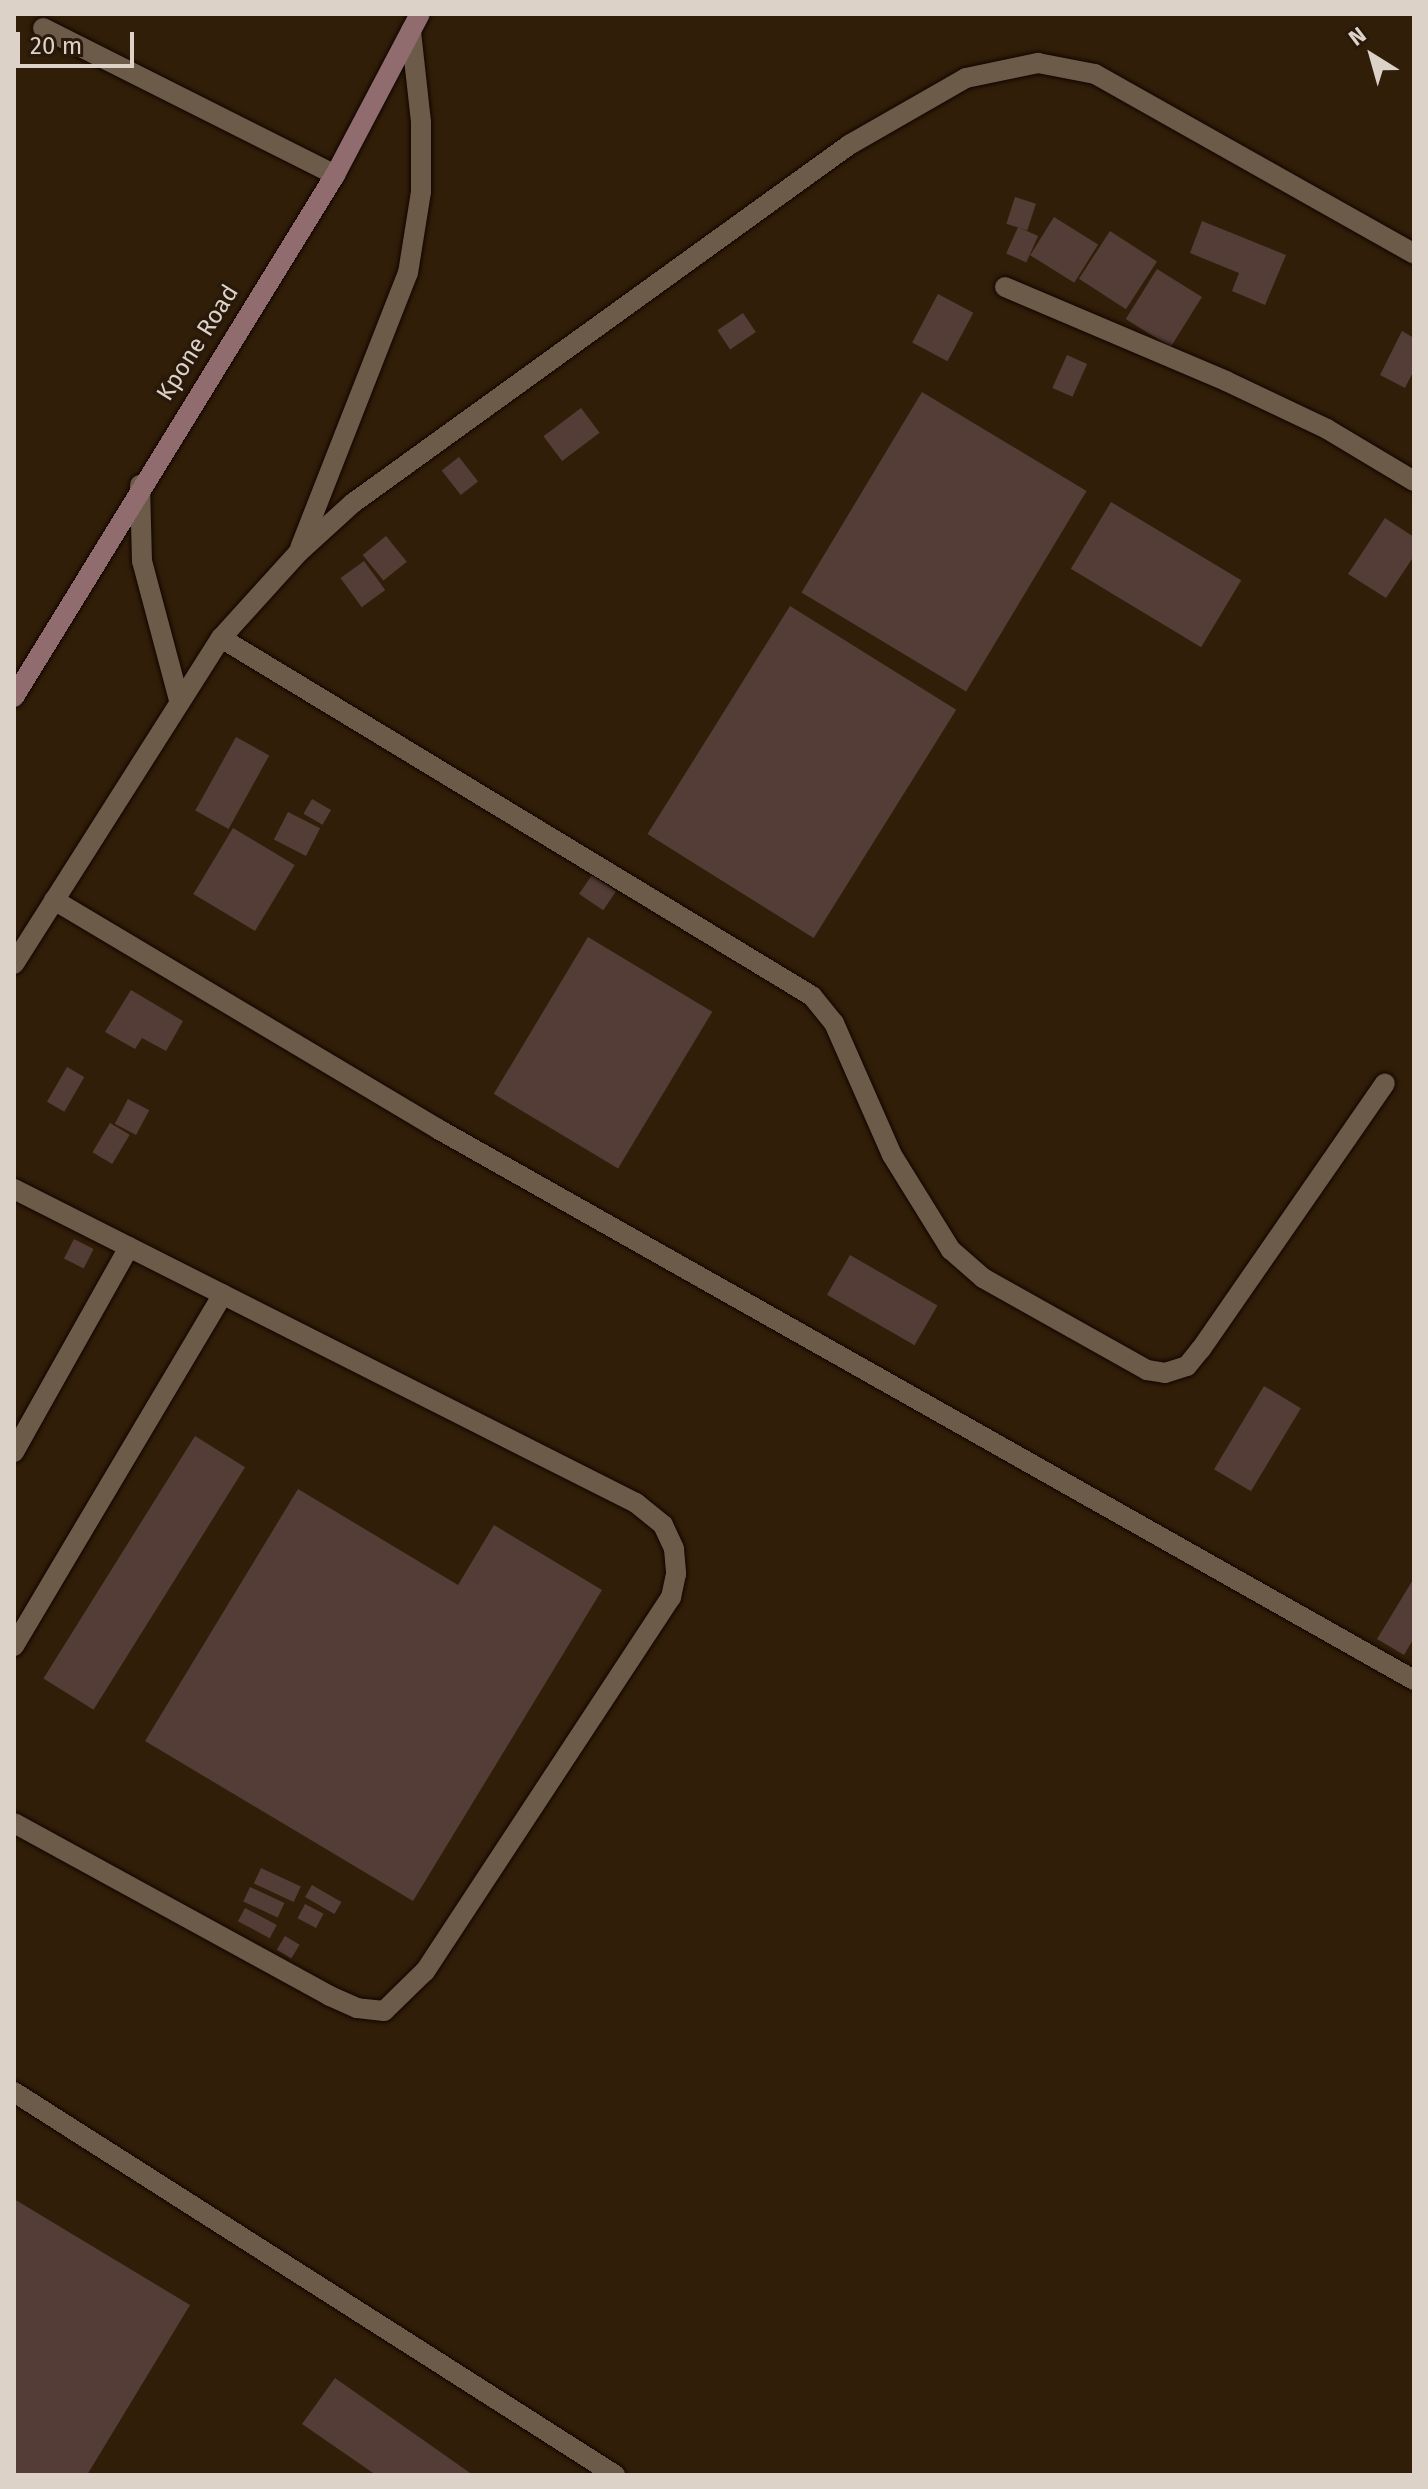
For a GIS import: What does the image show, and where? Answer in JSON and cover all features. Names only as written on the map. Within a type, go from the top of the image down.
[{"type":"main road","name":"Kpone Road","points":[[14,697],[140,485],[335,175],[416,23]]},
{"type":"street","points":[[299,552],[408,273],[421,192],[416,23]]},
{"type":"street","points":[[43,28],[335,175]]},
{"type":"street","points":[[14,964],[221,638],[299,552],[353,503],[849,145],[966,78],[1038,63],[1095,74],[1414,254]]},
{"type":"street","points":[[1005,287],[1241,388],[1327,429],[1414,481]]},
{"type":"street","points":[[140,485],[142,561],[179,700]]},
{"type":"street","points":[[221,638],[812,996],[840,1033],[892,1155],[951,1250],[983,1278],[1147,1370],[1165,1373],[1187,1366],[1385,1083]]},
{"type":"street","points":[[54,900],[438,1129],[1414,1680]]},
{"type":"street","points":[[14,1189],[636,1503],[663,1525],[674,1549],[671,1597],[425,1971],[384,2011],[357,2008],[330,1996],[14,1823]]},
{"type":"street","points":[[14,1452],[129,1247]]},
{"type":"street","points":[[14,1646],[223,1294]]},
{"type":"street","points":[[14,2092],[615,2475]]},
{"type":"shaded area","points":[[14,14],[1414,14],[1414,2475],[14,2475]]},
{"type":"building","points":[[1015,197],[1036,204],[1027,230],[1006,224]]},
{"type":"building","points":[[1054,217],[1098,245],[1074,283],[1030,255]]},
{"type":"building","points":[[1202,221],[1286,255],[1265,305],[1232,291],[1239,273],[1190,253]]},
{"type":"building","points":[[1018,227],[1038,236],[1026,262],[1006,253]]},
{"type":"building","points":[[1110,231],[1157,261],[1126,309],[1079,279]]},
{"type":"building","points":[[1157,269],[1202,297],[1171,347],[1126,319]]},
{"type":"building","points":[[938,294],[973,313],[947,361],[912,343]]},
{"type":"building","points":[[743,313],[756,332],[730,349],[717,330]]},
{"type":"building","points":[[1402,331],[1414,338],[1414,370],[1405,388],[1380,375]]},
{"type":"building","points":[[1067,355],[1087,364],[1072,397],[1052,388]]},
{"type":"building","points":[[922,392],[1087,491],[966,691],[801,593]]},
{"type":"building","points":[[581,408],[600,433],[562,461],[543,436]]},
{"type":"building","points":[[459,457],[478,481],[461,495],[442,471]]},
{"type":"building","points":[[1111,502],[1241,580],[1201,647],[1071,569]]},
{"type":"building","points":[[1385,518],[1414,537],[1414,556],[1386,598],[1348,574]]},
{"type":"building","points":[[386,536],[407,562],[383,581],[363,555]]},
{"type":"building","points":[[364,561],[385,590],[362,607],[341,578]]},
{"type":"building","points":[[790,606],[956,710],[814,938],[647,834]]},
{"type":"building","points":[[236,737],[269,755],[229,829],[195,810]]},
{"type":"building","points":[[312,799],[331,810],[323,825],[304,814]]},
{"type":"building","points":[[288,812],[320,828],[306,856],[274,840]]},
{"type":"building","points":[[233,828],[295,865],[255,931],[193,894]]},
{"type":"building","points":[[592,875],[616,891],[603,910],[579,894]]},
{"type":"building","points":[[588,937],[712,1012],[618,1169],[494,1094]]},
{"type":"building","points":[[131,990],[183,1021],[166,1051],[142,1038],[135,1049],[105,1032]]},
{"type":"building","points":[[67,1067],[84,1077],[64,1112],[47,1102]]},
{"type":"building","points":[[128,1099],[149,1110],[136,1135],[115,1124]]},
{"type":"building","points":[[110,1123],[130,1135],[112,1164],[92,1152]]},
{"type":"building","points":[[74,1239],[94,1249],[84,1269],[64,1259]]},
{"type":"building","points":[[850,1255],[937,1306],[914,1345],[827,1295]]},
{"type":"building","points":[[1264,1386],[1301,1408],[1251,1491],[1214,1469]]},
{"type":"building","points":[[195,1436],[245,1467],[93,1710],[43,1679]]},
{"type":"building","points":[[298,1489],[458,1585],[494,1525],[602,1590],[413,1901],[145,1741]]},
{"type":"building","points":[[1414,1578],[1414,1638],[1404,1655],[1377,1639]]},
{"type":"building","points":[[261,1868],[301,1887],[294,1902],[254,1883]]},
{"type":"building","points":[[312,1885],[341,1902],[334,1914],[305,1897]]},
{"type":"building","points":[[250,1887],[284,1903],[278,1918],[243,1902]]},
{"type":"building","points":[[305,1904],[324,1914],[316,1928],[297,1918]]},
{"type":"building","points":[[245,1908],[277,1925],[270,1938],[238,1921]]},
{"type":"building","points":[[285,1936],[300,1945],[291,1958],[277,1950]]},
{"type":"building","points":[[14,2199],[190,2305],[87,2475],[14,2475]]},
{"type":"building","points":[[335,2378],[473,2475],[376,2475],[302,2424]]}]
